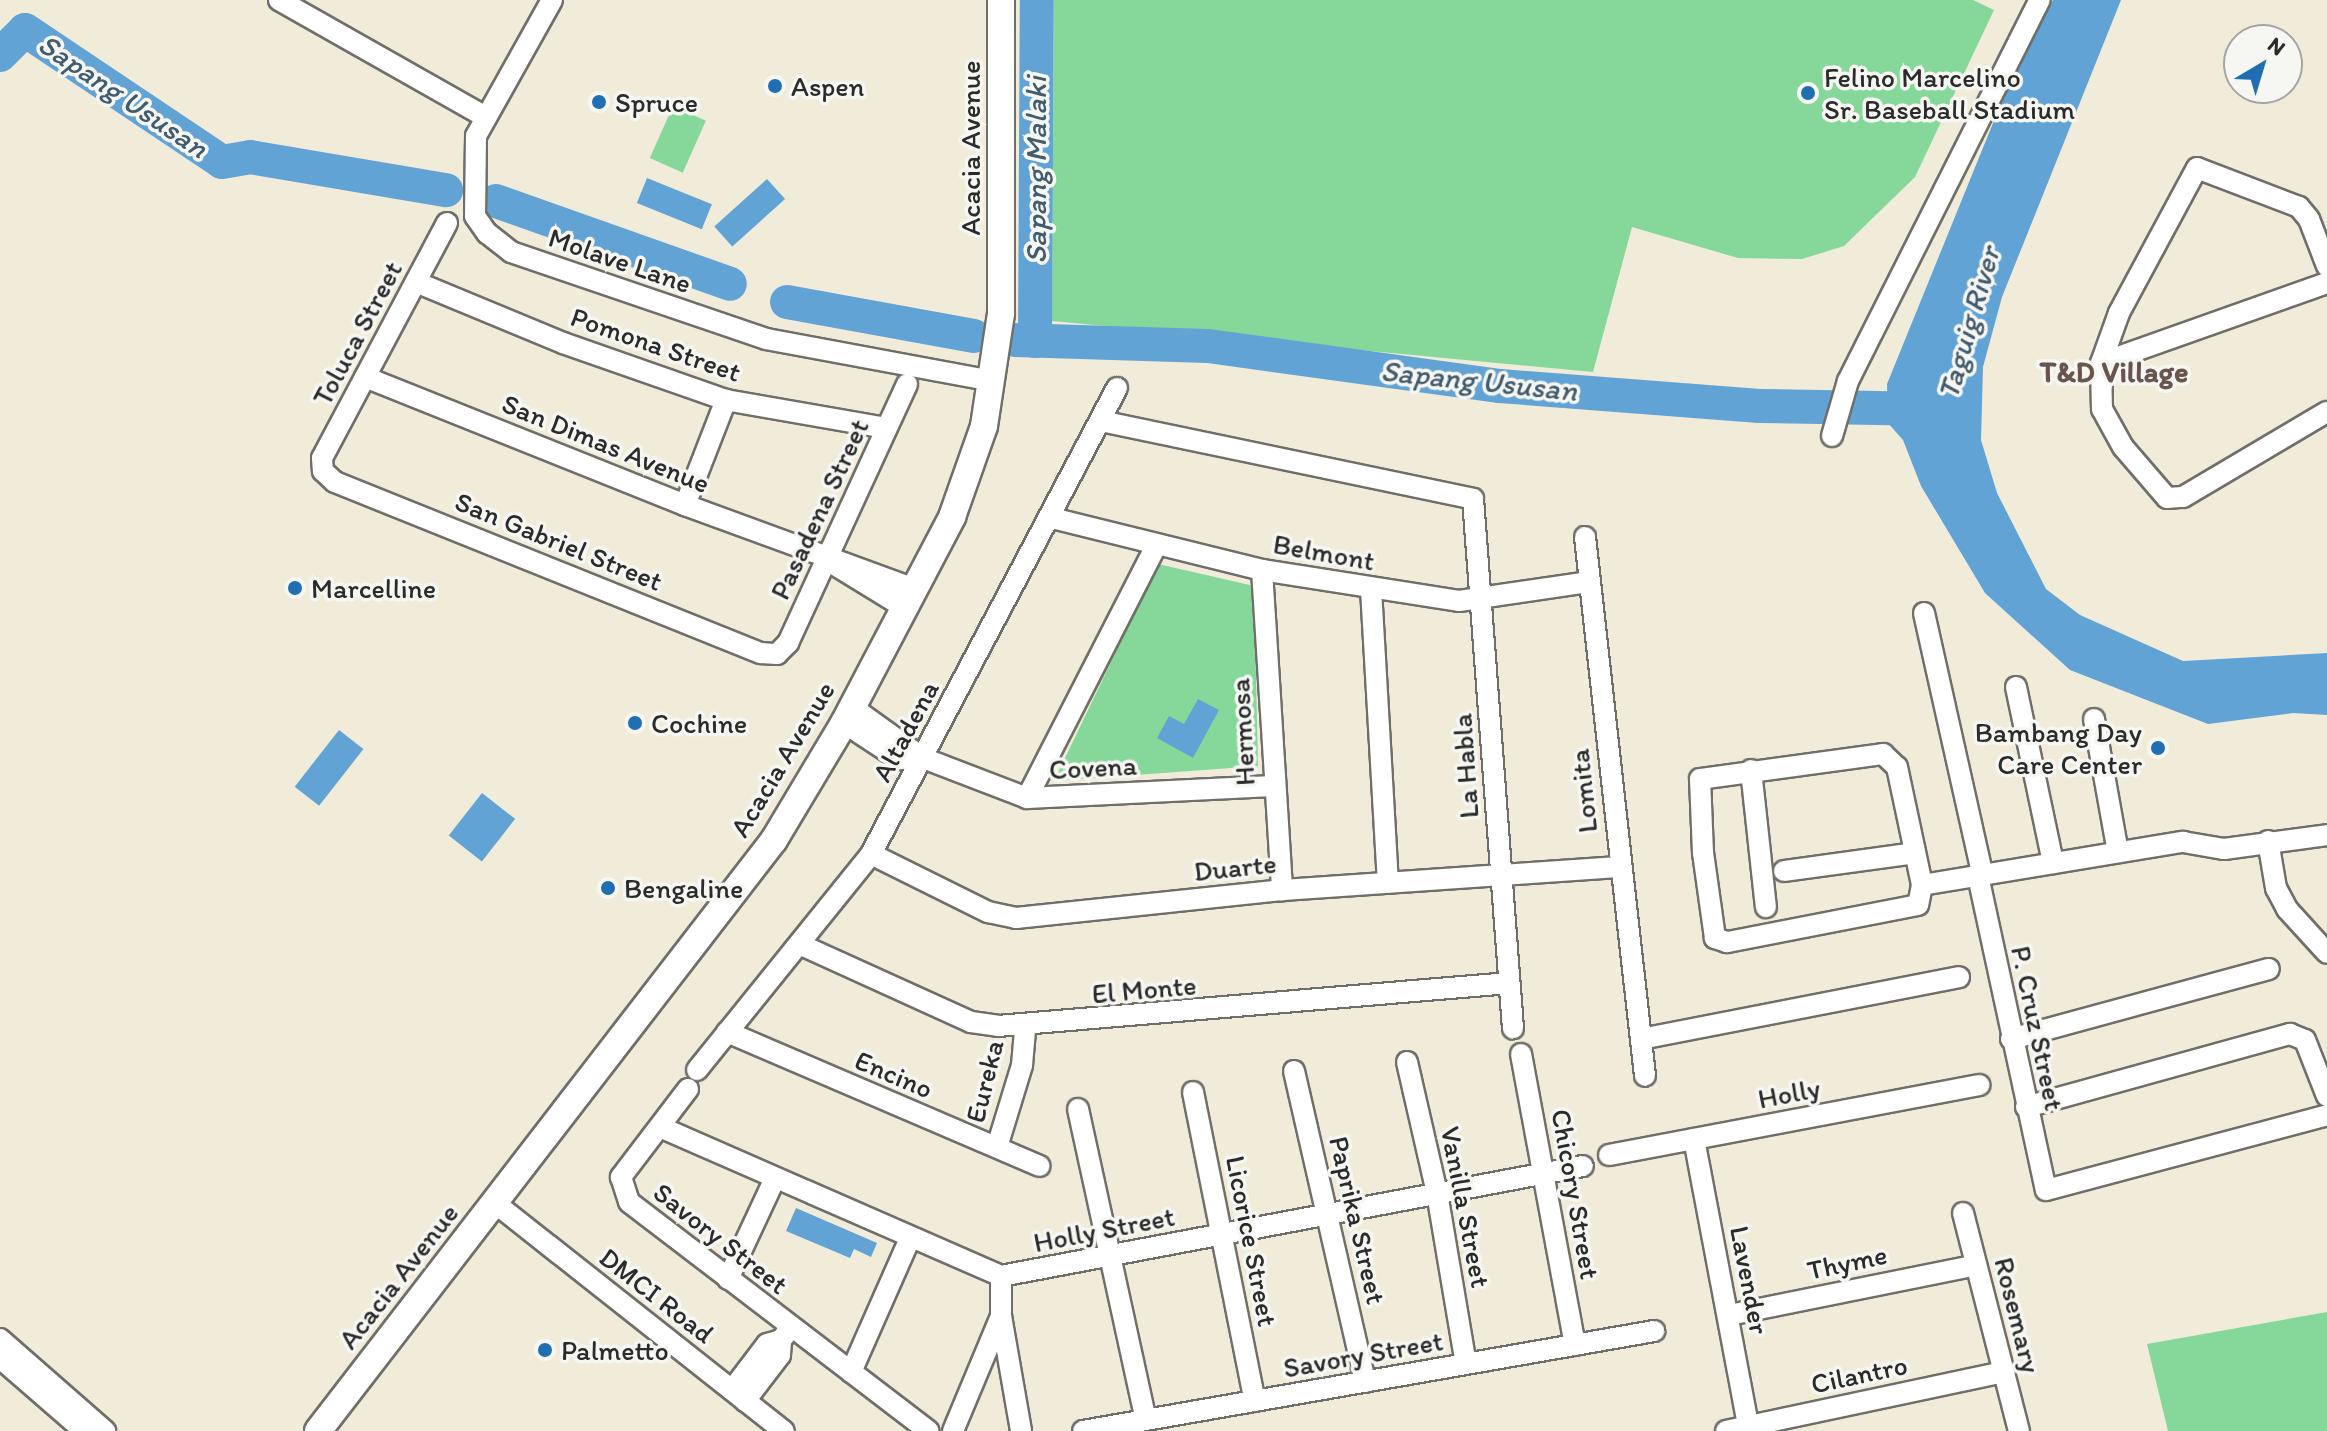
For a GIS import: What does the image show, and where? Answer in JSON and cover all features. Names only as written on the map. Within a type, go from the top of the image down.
[{"type":"street","points":[[279,0],[486,117]]},
{"type":"street","name":"Molave Lane","points":[[552,0],[476,136],[475,216],[487,233],[511,252],[766,339],[992,381]]},
{"type":"street","name":"Acacia Avenue","points":[[318,1431],[774,840],[848,715],[966,485],[992,381],[1001,313],[1001,0]]},
{"type":"street","points":[[1834,428],[1848,381],[2040,0]]},
{"type":"street","points":[[2327,266],[2299,207],[2197,168],[2119,313],[2101,363],[2102,409],[2123,447],[2167,498],[2183,497],[2327,412]]},
{"type":"street","name":"Toluca Street","points":[[323,471],[322,458],[447,223]]},
{"type":"street","name":"Pomona Street","points":[[416,282],[563,343],[726,400],[886,428]]},
{"type":"street","points":[[2101,363],[2327,283]]},
{"type":"street","name":"San Dimas Avenue","points":[[365,377],[827,559],[910,598]]},
{"type":"street","name":"Pasadena Street","points":[[777,654],[788,643],[907,384]]},
{"type":"street","name":"Altadena","points":[[697,1070],[871,854],[1052,518],[1117,388]]},
{"type":"street","points":[[685,505],[726,400]]},
{"type":"street","name":"La Habla","points":[[1101,421],[1473,499],[1513,1028]]},
{"type":"street","name":"San Gabriel Street","points":[[323,471],[349,488],[761,653],[777,654]]},
{"type":"street","name":"Belmont","points":[[1052,518],[1262,570],[1459,601],[1590,582]]},
{"type":"street","name":"Lomita","points":[[1585,537],[1619,867],[1645,1076]]},
{"type":"street","points":[[1027,798],[1156,546]]},
{"type":"street","name":"Hermosa","points":[[1262,570],[1273,786],[1282,890]]},
{"type":"street","points":[[1371,589],[1388,883]]},
{"type":"street","name":"P. Cruz Street","points":[[1924,613],[2011,1039],[2046,1190],[2327,1115]]},
{"type":"street","points":[[2016,687],[2053,863]]},
{"type":"street","name":"Covena","points":[[848,715],[923,758],[1027,798],[1273,786]]},
{"type":"street","points":[[2094,719],[2118,852]]},
{"type":"street","points":[[1888,755],[1897,767],[1922,885],[1912,908],[1719,941],[1713,934],[1697,786],[1706,775],[1751,770],[1888,755]]},
{"type":"street","points":[[1751,770],[1766,907]]},
{"type":"street","points":[[1922,885],[2183,842],[2224,849],[2327,835]]},
{"type":"street","points":[[2268,841],[2276,888],[2287,909],[2327,953]]},
{"type":"street","points":[[1784,871],[1915,853]]},
{"type":"street","name":"Duarte","points":[[871,854],[988,912],[1016,918],[1282,890],[1619,867]]},
{"type":"street","name":"El Monte","points":[[799,944],[971,1022],[1025,1027],[1509,983]]},
{"type":"street","points":[[2011,1039],[2269,969]]},
{"type":"street","points":[[1641,1039],[1959,977]]},
{"type":"street","name":"Eureka","points":[[997,1147],[1022,1065],[1025,1027]]},
{"type":"street","name":"Encino","points":[[727,1032],[1039,1166]]},
{"type":"street","points":[[2026,1107],[2290,1034],[2305,1040],[2327,1096]]},
{"type":"street","name":"Chicory Street","points":[[1521,1054],[1575,1345]]},
{"type":"street","name":"Vanilla Street","points":[[1407,1062],[1437,1193],[1466,1364]]},
{"type":"street","name":"Paprika Street","points":[[1294,1071],[1330,1215],[1365,1382]]},
{"type":"street","name":"Holly","points":[[1609,1155],[1979,1085]]},
{"type":"street","points":[[660,1127],[688,1089]]},
{"type":"street","name":"Licorice Street","points":[[1193,1092],[1255,1401]]},
{"type":"street","points":[[1078,1109],[1146,1420]]},
{"type":"street","name":"Holly Street","points":[[660,1127],[1001,1276],[1583,1166]]},
{"type":"street","name":"Savory Street","points":[[660,1127],[621,1177],[621,1189],[629,1202],[728,1279],[786,1334],[851,1372],[928,1431]]},
{"type":"street","name":"Lavender","points":[[1694,1139],[1748,1429]]},
{"type":"street","points":[[728,1279],[775,1178]]},
{"type":"street","name":"DMCI Road","points":[[495,1203],[784,1431]]},
{"type":"street","name":"Rosemary","points":[[1963,1213],[2019,1431]]},
{"type":"street","points":[[851,1372],[910,1238]]},
{"type":"street","name":"Thyme","points":[[1729,1315],[1976,1265]]},
{"type":"street","points":[[1001,1276],[1001,1316],[1021,1431]]},
{"type":"street","points":[[953,1431],[1001,1316]]},
{"type":"street","name":"Savory Street","points":[[1083,1431],[1654,1331]]},
{"type":"street","name":"Savory Street","points":[[738,1395],[757,1371],[767,1344],[786,1334]]},
{"type":"street","points":[[0,1339],[105,1431]]},
{"type":"street","points":[[0,1358],[84,1431]]},
{"type":"street","name":"Cilantro","points":[[1726,1431],[1748,1429],[2004,1372]]},
{"type":"green space","points":[[1054,0],[1973,0],[1994,10],[1915,177],[1844,246],[1802,259],[1738,258],[1632,227],[1593,372],[1052,321]]},
{"type":"green space","points":[[673,106],[706,121],[683,173],[650,158]]},
{"type":"green space","points":[[1158,564],[1254,586],[1258,766],[1054,781]]},
{"type":"green space","points":[[2327,1312],[2327,1431],[2168,1431],[2147,1344]]},
{"type":"water","name":"Taguig River","points":[[2053,0],[2121,0],[2002,297],[1983,367],[1981,440],[1997,493],[2046,589],[2080,615],[2183,661],[2327,653],[2327,715],[2293,713],[2208,724],[2070,670],[1985,593],[1921,486],[1903,440],[1888,423],[1887,384],[2015,69]]},
{"type":"water","points":[[647,178],[712,204],[702,229],[637,203]]},
{"type":"water","points":[[767,179],[785,199],[732,247],[714,227]]},
{"type":"water","points":[[1198,699],[1219,710],[1193,758],[1157,738],[1169,716],[1184,724]]},
{"type":"water","points":[[339,730],[363,749],[319,806],[295,787]]},
{"type":"water","points":[[482,793],[515,819],[482,861],[449,836]]},
{"type":"water","points":[[796,1208],[877,1243],[871,1257],[854,1249],[850,1258],[786,1231]]},
{"type":"waterway","name":"Sapang Malaki","points":[[1035,341],[1037,0]]},
{"type":"waterway","name":"Sapang Ususan","points":[[0,55],[25,30],[222,162],[250,157],[446,190]]},
{"type":"waterway","name":"Sapang Ususan","points":[[496,201],[730,284]]},
{"type":"waterway","name":"Sapang Ususan","points":[[787,302],[974,336]]},
{"type":"waterway","name":"Sapang Ususan","points":[[1015,340],[1208,346],[1500,386],[1759,406],[1935,409]]},
{"type":"place","name":"Aspen","points":[[775,86]]},
{"type":"place","name":"Felino Marcelino Sr. Baseball Stadium","points":[[1808,93]]},
{"type":"place","name":"Spruce","points":[[599,102]]},
{"type":"place","name":"Marcelline","points":[[295,588]]},
{"type":"place","name":"Cochine","points":[[635,723]]},
{"type":"place","name":"Bambang Day Care Center","points":[[2158,748]]},
{"type":"place","name":"Bengaline","points":[[608,888]]},
{"type":"place","name":"Palmetto","points":[[545,1350]]},
{"type":"district","name":"T&D Village","points":[[2114,372]]}]
